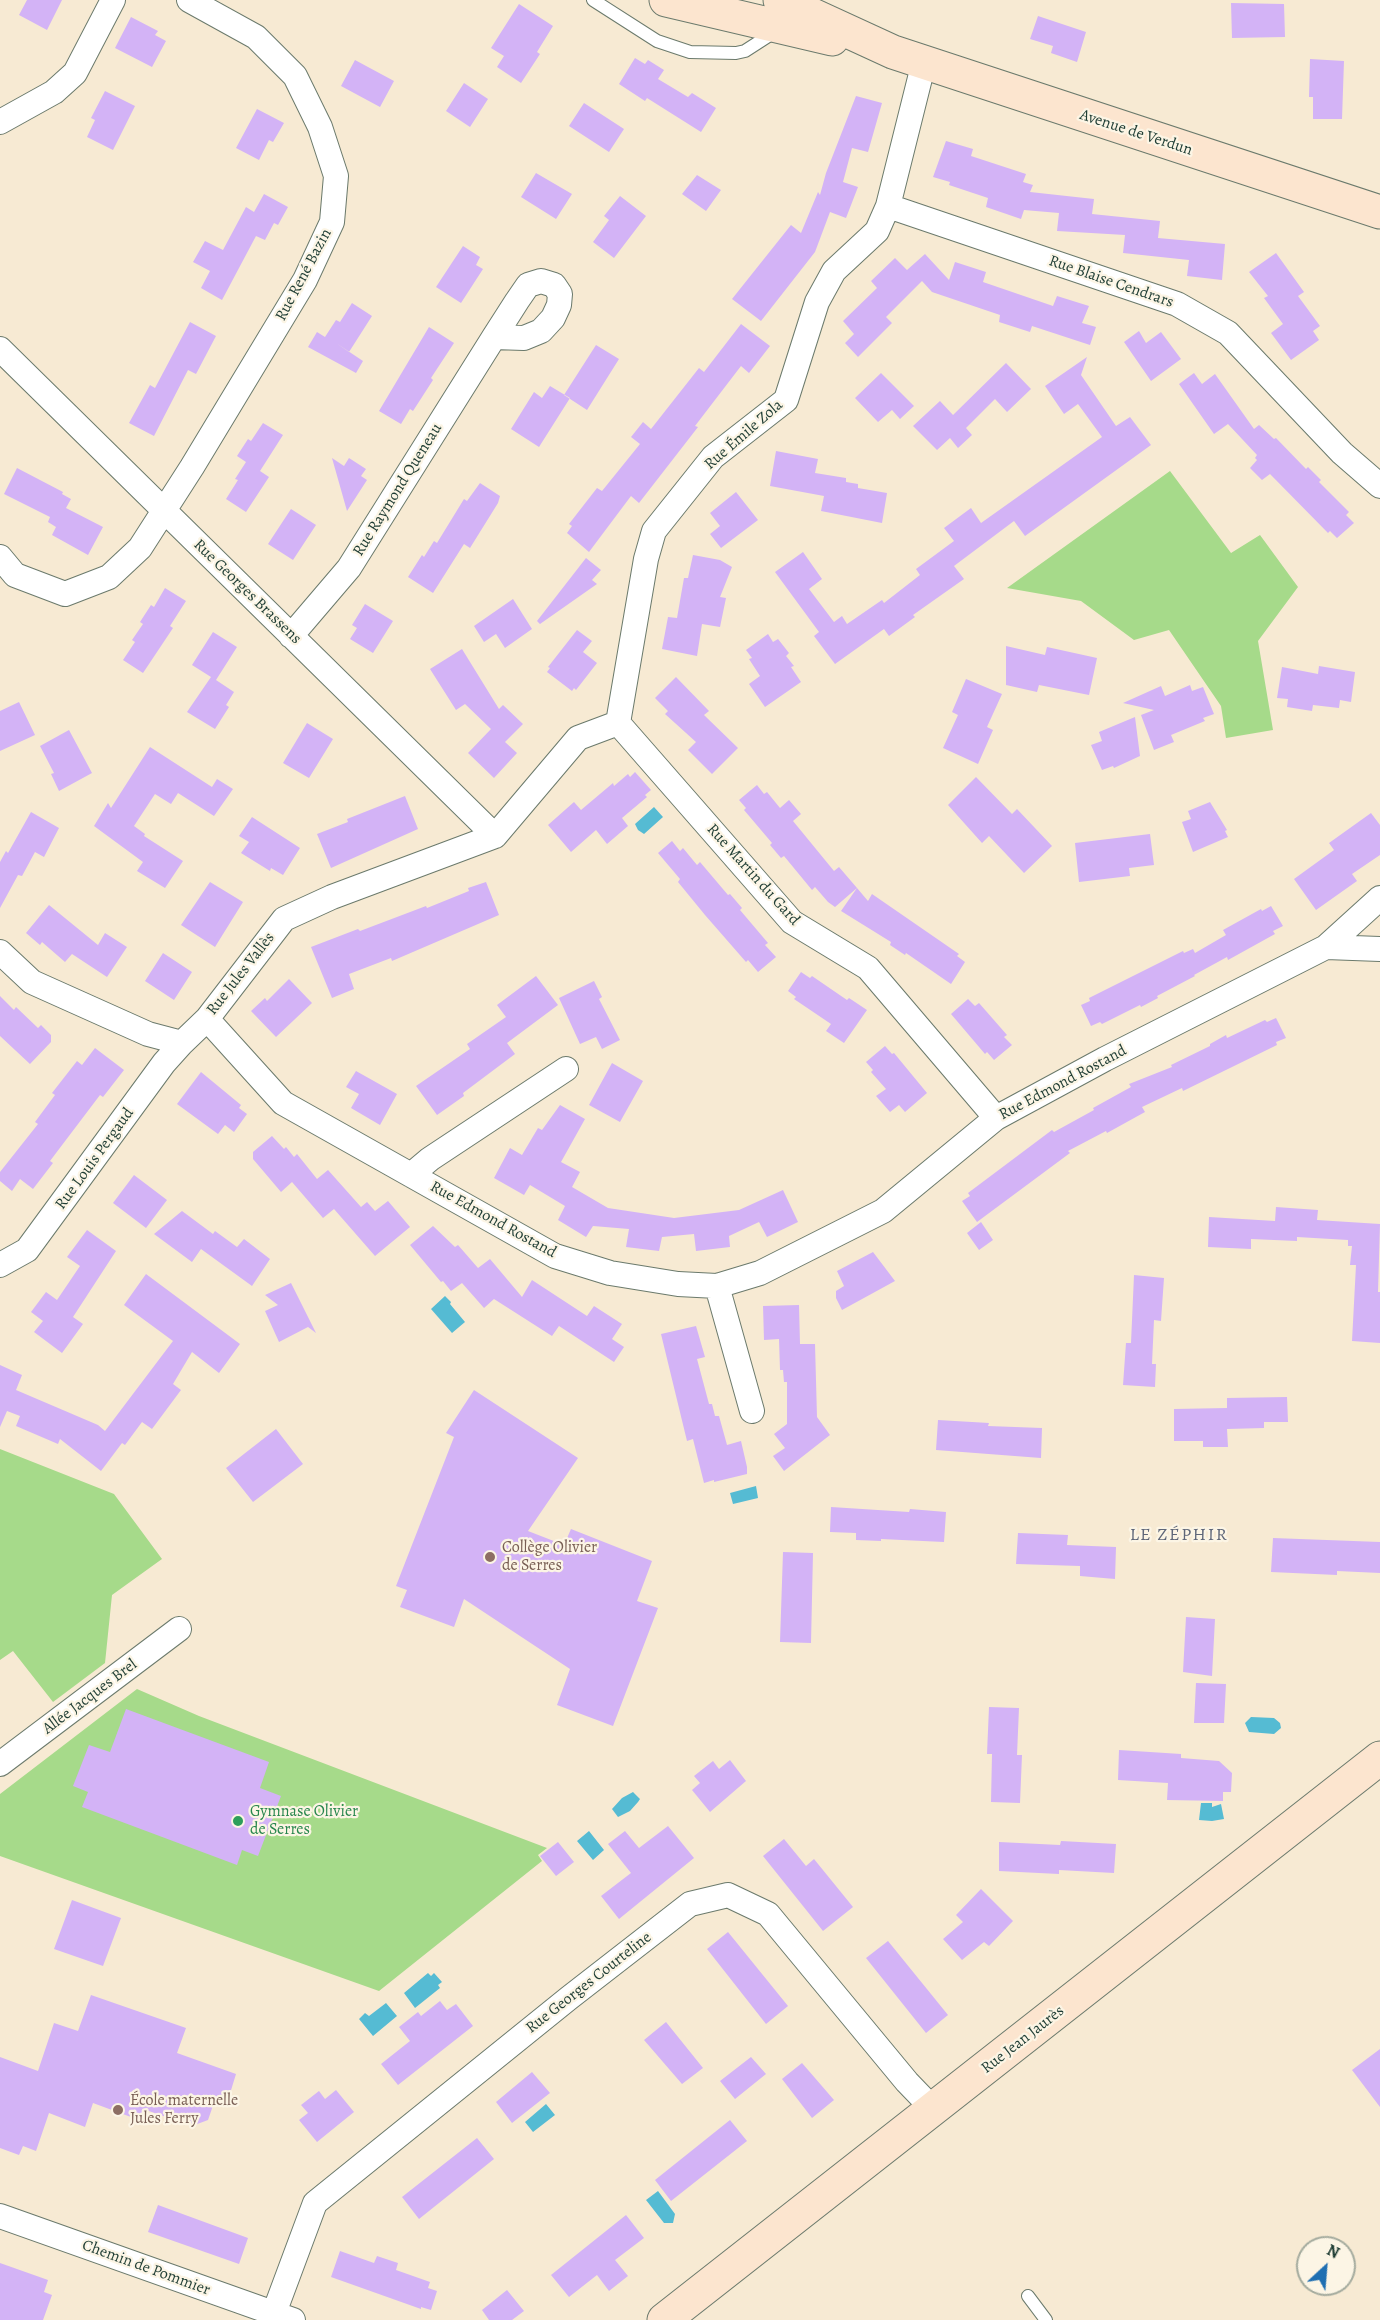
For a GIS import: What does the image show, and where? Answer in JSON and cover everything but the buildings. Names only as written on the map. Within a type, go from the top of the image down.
[{"type":"main road","name":"Avenue de Verdun","points":[[666,0],[781,14],[1380,213]]},
{"type":"main road","name":"Rue Jean Jaurès","points":[[664,2320],[1380,1758]]},
{"type":"street","points":[[0,122],[54,92],[75,73],[113,0]]},
{"type":"street","name":"Rue René Bazin","points":[[0,556],[15,575],[65,594],[109,577],[140,548],[192,467],[305,280],[332,222],[336,176],[320,127],[295,76],[256,37],[189,0]]},
{"type":"street","name":"Rue Émile Zola","points":[[618,723],[646,559],[654,531],[713,457],[786,400],[817,302],[834,271],[877,231],[888,206],[924,63]]},
{"type":"street","name":"Rue Blaise Cendrars","points":[[888,206],[1177,304],[1228,333],[1342,453],[1380,486]]},
{"type":"street","name":"Rue Raymond Queneau","points":[[291,636],[349,568],[494,337]]},
{"type":"street","name":"Rue Georges Brassens","points":[[0,349],[495,836]]},
{"type":"street","points":[[495,836],[578,738],[618,723]]},
{"type":"street","name":"Rue Martin du Gard","points":[[618,723],[792,922],[868,968],[996,1118]]},
{"type":"street","name":"Rue Jules Vallès","points":[[182,1043],[207,1019],[284,919],[332,897],[495,836]]},
{"type":"street","name":"Rue Edmond Rostand","points":[[207,1019],[283,1103],[555,1256],[610,1273],[678,1284],[717,1286],[760,1274],[883,1211],[996,1118],[1105,1059],[1326,947],[1380,898]]},
{"type":"street","name":"Rue Edmond Rostand","points":[[1326,947],[1380,949]]},
{"type":"street","points":[[0,952],[32,982],[148,1034],[182,1043]]},
{"type":"street","name":"Rue Louis Pergaud","points":[[0,1265],[27,1250],[164,1063],[182,1043]]},
{"type":"street","name":"Rue Edmond Rostand","points":[[411,1175],[430,1159],[566,1069]]},
{"type":"street","points":[[717,1286],[752,1411]]},
{"type":"street","name":"Allée Jacques Brel","points":[[0,1764],[179,1629]]},
{"type":"street","name":"Rue Georges Courteline","points":[[283,2316],[315,2203],[569,1998],[690,1904],[728,1895],[768,1914],[907,2082],[934,2110]]},
{"type":"street","name":"Chemin de Pommier","points":[[0,2216],[283,2316]]},
{"type":"lane","points":[[593,0],[657,41],[690,52],[736,53],[745,51],[781,14]]},
{"type":"lane","points":[[1028,2296],[1046,2320]]},
{"type":"green space","points":[[1170,471],[1231,553],[1260,535],[1298,587],[1258,641],[1273,730],[1226,738],[1221,706],[1169,630],[1134,640],[1081,601],[1007,588]]},
{"type":"green space","points":[[0,1449],[114,1494],[162,1559],[112,1595],[105,1663],[53,1702],[13,1651],[0,1660]]},
{"type":"green space","name":"Gymnase Olivier de Serres","points":[[137,1689],[199,1716],[547,1848],[538,1855],[542,1861],[379,1991],[0,1856],[0,1794]]},
{"type":"water","points":[[654,807],[663,817],[644,834],[635,824]]},
{"type":"water","points":[[445,1296],[465,1322],[452,1333],[431,1309]]},
{"type":"water","points":[[756,1486],[758,1498],[733,1504],[730,1493]]},
{"type":"water","points":[[1251,1717],[1274,1718],[1280,1723],[1281,1728],[1274,1734],[1249,1732],[1245,1723]]},
{"type":"water","points":[[633,1792],[640,1799],[630,1811],[618,1817],[612,1809],[622,1798]]},
{"type":"water","points":[[1201,1803],[1212,1803],[1212,1807],[1221,1804],[1224,1819],[1199,1820]]},
{"type":"water","points":[[589,1831],[604,1850],[593,1860],[577,1841]]},
{"type":"water","points":[[428,1973],[431,1976],[434,1973],[442,1982],[438,1985],[440,1988],[415,2008],[404,1993]]},
{"type":"water","points":[[386,2003],[397,2016],[373,2036],[359,2019],[365,2013],[369,2016]]},
{"type":"water","points":[[546,2104],[555,2115],[533,2132],[525,2122]]},
{"type":"water","points":[[658,2191],[675,2214],[673,2223],[664,2223],[646,2200]]},
{"type":"place","name":"Collège Olivier de Serres","points":[[490,1557]]},
{"type":"place","name":"Gymnase Olivier de Serres","points":[[238,1821]]},
{"type":"place","name":"École maternelle Jules Ferry","points":[[118,2110]]},
{"type":"district","name":"LE ZÉPHIR","points":[[1179,1536]]}]
